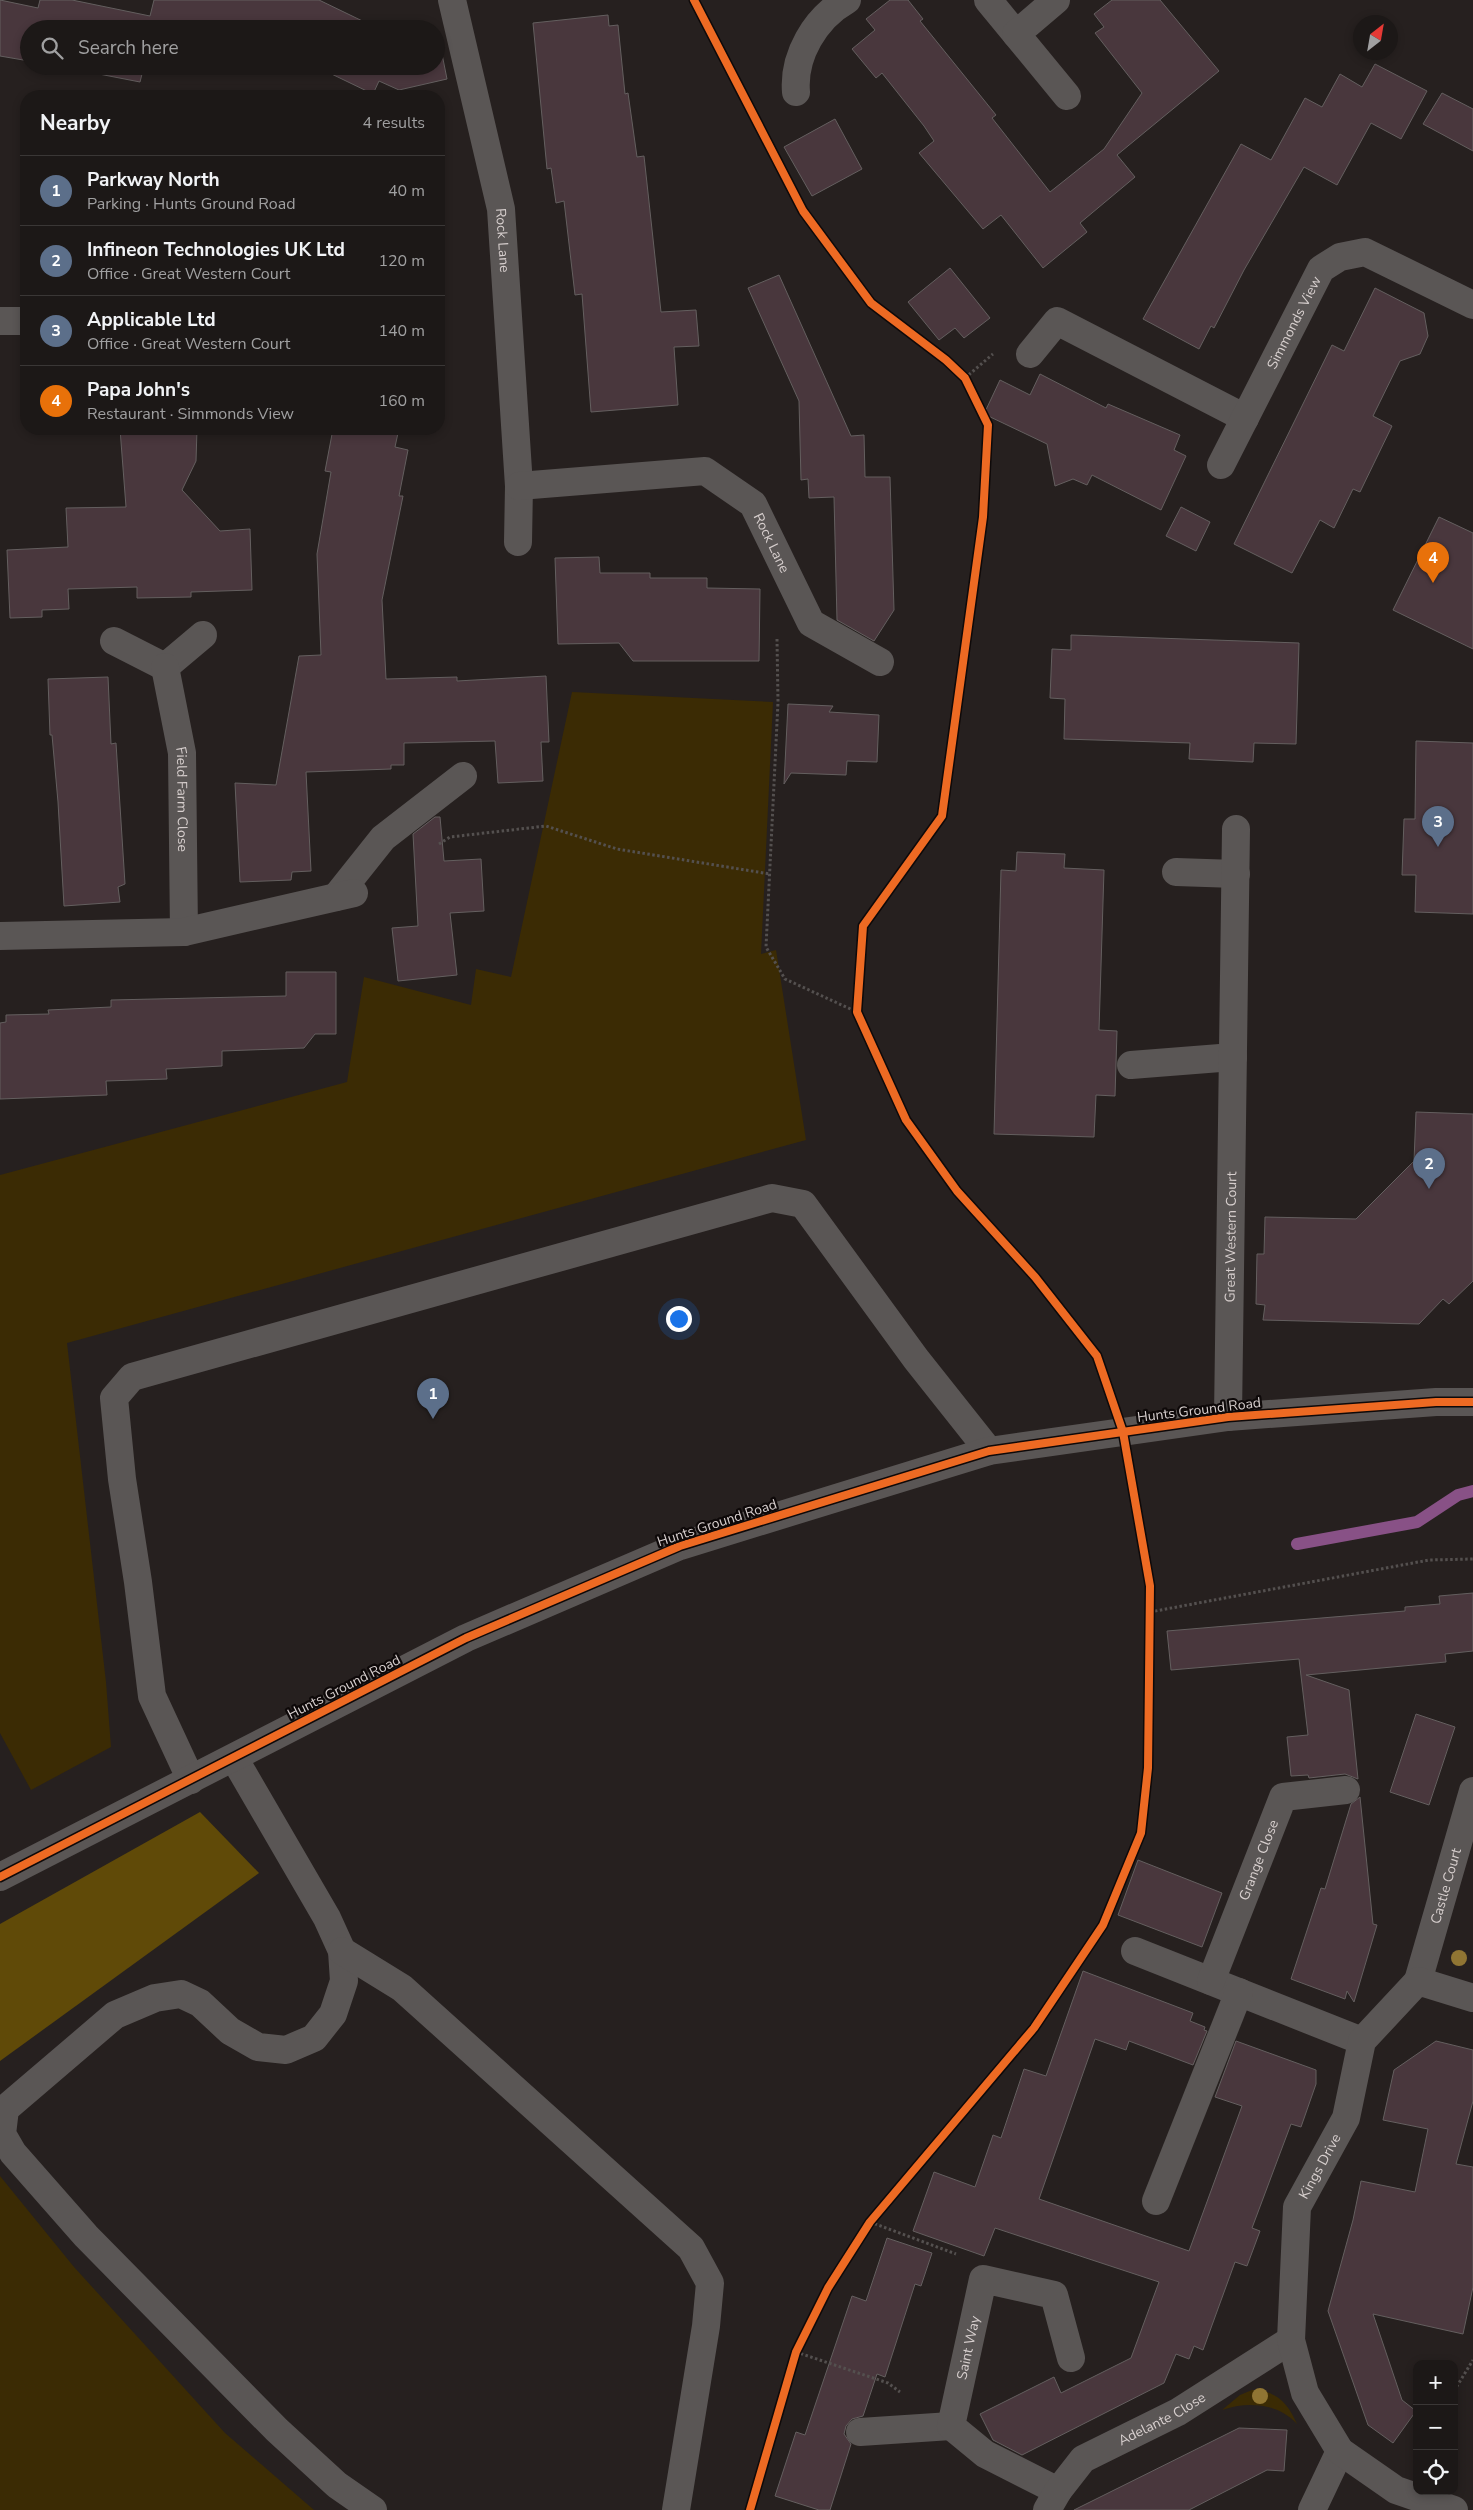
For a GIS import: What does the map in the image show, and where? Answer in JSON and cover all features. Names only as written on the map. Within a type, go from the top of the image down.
[{"type":"street","name":"Rock Lane","points":[[452,0],[500,209],[519,486],[518,542]]},
{"type":"street","points":[[796,92],[795,76],[806,44],[821,22],[837,5],[847,0]]},
{"type":"street","points":[[988,0],[1067,96]]},
{"type":"street","points":[[1016,34],[1056,0]]},
{"type":"street","name":"Simmonds View","points":[[1221,465],[1321,269],[1340,257],[1365,252],[1473,305]]},
{"type":"street","points":[[0,321],[20,321]]},
{"type":"street","points":[[1030,354],[1056,321],[1244,418]]},
{"type":"street","name":"Rock Lane","points":[[519,486],[705,471],[753,504],[811,623],[880,662]]},
{"type":"street","points":[[114,641],[164,667],[204,635]]},
{"type":"street","name":"Field Farm Close","points":[[164,667],[182,753],[184,932]]},
{"type":"street","points":[[0,936],[184,932],[345,895],[384,838],[463,776]]},
{"type":"street","name":"Great Western Court","points":[[1228,1417],[1236,829]]},
{"type":"street","points":[[1176,872],[1236,874]]},
{"type":"street","points":[[1131,1065],[1233,1057]]},
{"type":"street","points":[[191,1780],[152,1696],[138,1582],[122,1479],[114,1398],[132,1377],[772,1198],[803,1204],[877,1308],[989,1451]]},
{"type":"street","name":"Hunts Ground Road","points":[[0,1877],[466,1638],[680,1546],[989,1451],[1228,1417],[1436,1402],[1473,1402]]},
{"type":"street","points":[[234,1758],[327,1918],[342,1951],[344,1981],[333,2014],[314,2038],[286,2050],[258,2047],[230,2030],[200,2003],[181,1994],[155,1998],[115,2015],[5,2109],[2,2134],[13,2153],[86,2236],[277,2430],[337,2484],[373,2510]]},
{"type":"street","name":"Grange Close","points":[[1210,1981],[1283,1797],[1346,1790]]},
{"type":"street","name":"Castle Court","points":[[1418,1981],[1473,1791]]},
{"type":"street","points":[[342,1951],[402,1988],[691,2248],[710,2283],[706,2326],[676,2510]]},
{"type":"street","points":[[1136,1951],[1362,2041],[1418,1981],[1473,1998]]},
{"type":"street","points":[[1156,2201],[1239,1992]]},
{"type":"street","name":"Kings Drive","points":[[1362,2041],[1346,2118],[1297,2207],[1292,2340],[1305,2393],[1340,2451],[1396,2490],[1454,2510]]},
{"type":"street","points":[[983,2279],[1054,2295],[1071,2358]]},
{"type":"street","name":"Saint Way","points":[[951,2426],[983,2279]]},
{"type":"street","name":"Adelante Close","points":[[1052,2500],[1083,2459],[1178,2412],[1292,2340]]},
{"type":"street","points":[[860,2432],[951,2426],[985,2454],[1052,2500]]},
{"type":"street","points":[[1312,2510],[1340,2451]]},
{"type":"path","points":[[958,372],[968,386]]},
{"type":"path","points":[[777,631],[778,702],[766,947],[785,979],[857,1012]]},
{"type":"path","points":[[434,848],[450,837],[546,826],[617,849],[770,874]]},
{"type":"path","points":[[857,1004],[857,1012],[861,1021]]},
{"type":"path","points":[[1150,1612],[1429,1560],[1473,1559]]},
{"type":"path","points":[[1150,1603],[1150,1621]]},
{"type":"path","points":[[864,2230],[876,2215]]},
{"type":"path","points":[[870,2222],[982,2264],[983,2279]]},
{"type":"path","points":[[794,2362],[800,2344]]},
{"type":"path","points":[[796,2352],[888,2383],[904,2394]]},
{"type":"path","points":[[1458,2384],[1473,2360]]},
{"type":"shaded area","points":[[572,692],[773,702],[761,954],[776,950],[806,1140],[67,1343],[106,1682],[111,1747],[31,1790],[0,1733],[0,1175],[347,1082],[364,977],[471,1005],[476,969],[511,977]]},
{"type":"shaded area","points":[[200,1812],[259,1873],[0,2061],[0,1924]]},
{"type":"shaded area","points":[[0,2176],[74,2267],[225,2433],[314,2510],[0,2510]]},
{"type":"shaded area","points":[[1252,2390],[1268,2392],[1280,2399],[1290,2410],[1297,2424],[1281,2412],[1262,2406],[1242,2405],[1222,2410],[1240,2395]]},
{"type":"building","points":[[0,0],[38,8],[40,0],[72,0],[150,16],[154,0],[319,0],[360,20],[20,20],[20,59],[0,56]]},
{"type":"building","points":[[890,0],[908,0],[923,19],[920,21],[996,115],[992,118],[1050,192],[1104,149],[1142,93],[1095,33],[1104,27],[1094,14],[1112,0],[1160,0],[1219,71],[1117,155],[1135,177],[1080,223],[1087,232],[1043,268],[1001,215],[983,229],[919,153],[934,141],[924,126],[882,73],[876,78],[852,49],[875,30],[866,19]]},
{"type":"building","points":[[608,15],[609,26],[618,25],[625,94],[628,93],[637,157],[644,156],[661,312],[696,310],[699,346],[674,347],[678,405],[591,412],[582,294],[575,295],[564,201],[556,203],[551,168],[547,169],[533,23]]},
{"type":"building","points":[[1375,64],[1427,91],[1401,139],[1371,123],[1337,185],[1304,167],[1244,270],[1214,328],[1211,326],[1199,349],[1143,319],[1241,144],[1271,160],[1305,98],[1322,107],[1340,74],[1362,87]]},
{"type":"building","points":[[445,69],[447,79],[399,90],[379,81],[375,90],[365,90],[334,75],[445,75]]},
{"type":"building","points":[[104,75],[142,75],[140,82]]},
{"type":"building","points":[[1442,93],[1473,109],[1473,151],[1423,124]]},
{"type":"building","points":[[835,119],[862,169],[812,196],[784,147]]},
{"type":"building","points":[[950,268],[990,318],[964,338],[955,328],[939,340],[908,302]]},
{"type":"building","points":[[779,275],[851,436],[864,435],[865,477],[890,477],[894,610],[874,641],[837,620],[834,497],[809,498],[808,479],[801,480],[799,401],[748,288]]},
{"type":"building","points":[[1375,288],[1424,313],[1428,336],[1420,354],[1400,361],[1373,416],[1392,426],[1360,492],[1353,489],[1334,528],[1320,520],[1292,573],[1234,544],[1332,345],[1344,351]]},
{"type":"building","points":[[1040,374],[1106,408],[1108,404],[1180,435],[1174,450],[1186,456],[1161,510],[1092,475],[1087,485],[1073,479],[1055,486],[1047,444],[984,414],[1000,380],[1030,395]]},
{"type":"building","points":[[120,435],[197,435],[196,461],[182,490],[220,531],[250,529],[252,590],[191,592],[191,597],[137,598],[137,587],[68,589],[69,609],[42,610],[42,617],[10,618],[7,550],[68,547],[66,508],[126,507]]},
{"type":"building","points":[[332,435],[398,435],[395,447],[408,450],[399,496],[403,496],[382,600],[386,679],[457,677],[457,681],[546,676],[549,742],[541,742],[543,781],[498,783],[495,741],[404,743],[404,765],[391,765],[391,769],[306,772],[311,871],[292,872],[291,880],[240,882],[235,783],[276,785],[299,656],[321,655],[317,554],[331,472],[325,471]]},
{"type":"building","points":[[1181,507],[1210,522],[1196,551],[1166,536]]},
{"type":"building","points":[[1439,517],[1473,533],[1473,649],[1393,610]]},
{"type":"building","points":[[599,557],[600,573],[650,573],[650,578],[707,578],[707,588],[760,589],[759,661],[633,661],[619,643],[558,644],[555,558]]},
{"type":"building","points":[[1071,635],[1299,643],[1296,744],[1254,743],[1253,762],[1189,759],[1190,743],[1064,739],[1065,699],[1050,698],[1052,649],[1071,650]]},
{"type":"building","points":[[108,677],[111,744],[116,743],[125,884],[118,887],[120,902],[64,906],[58,802],[52,735],[50,735],[48,679]]},
{"type":"building","points":[[788,704],[833,706],[829,712],[879,715],[877,762],[847,761],[846,775],[791,773],[784,784]]},
{"type":"building","points":[[1416,741],[1473,743],[1473,914],[1415,912],[1416,875],[1402,875],[1404,819],[1415,819]]},
{"type":"building","points":[[435,817],[440,817],[444,861],[481,859],[484,911],[450,913],[457,975],[398,981],[392,928],[418,926],[413,834]]},
{"type":"building","points":[[1017,852],[1065,854],[1064,868],[1104,870],[1099,1030],[1117,1031],[1115,1096],[1096,1095],[1094,1137],[994,1134],[1001,870],[1016,871]]},
{"type":"building","points":[[286,972],[336,972],[336,1034],[315,1034],[304,1048],[222,1051],[222,1066],[166,1069],[167,1079],[106,1081],[107,1095],[0,1099],[0,1023],[6,1022],[6,1015],[49,1014],[48,1010],[111,1007],[111,1000],[286,996]]},
{"type":"building","points":[[1416,1112],[1473,1114],[1473,1281],[1449,1304],[1443,1299],[1419,1324],[1263,1320],[1265,1305],[1256,1304],[1257,1254],[1264,1254],[1265,1217],[1356,1219],[1414,1161]]},
{"type":"building","points":[[1473,1593],[1473,1651],[1445,1654],[1446,1662],[1306,1675],[1349,1690],[1358,1779],[1345,1774],[1309,1778],[1308,1775],[1291,1776],[1287,1737],[1308,1735],[1299,1659],[1171,1670],[1167,1631],[1405,1611],[1405,1607],[1440,1604],[1439,1596]]},
{"type":"building","points":[[1416,1714],[1455,1727],[1429,1805],[1390,1792]]},
{"type":"building","points":[[1360,1797],[1373,1924],[1377,1925],[1354,2002],[1347,1991],[1345,1999],[1291,1979],[1321,1888],[1325,1889],[1351,1804]]},
{"type":"building","points":[[1138,1860],[1222,1893],[1202,1947],[1118,1915]]},
{"type":"building","points":[[1083,1971],[1193,2013],[1190,2021],[1205,2027],[1204,2030],[1207,2031],[1193,2065],[1129,2041],[1126,2050],[1095,2039],[1039,2199],[1189,2251],[1242,2106],[1215,2097],[1236,2041],[1316,2070],[1316,2084],[1301,2127],[1291,2124],[1252,2228],[1260,2231],[1247,2266],[1235,2262],[1203,2350],[1194,2346],[1189,2359],[1176,2354],[1164,2383],[1022,2455],[993,2440],[980,2414],[1054,2377],[1061,2393],[1131,2358],[1159,2282],[995,2228],[984,2256],[913,2231],[934,2172],[975,2187],[993,2135],[1001,2138],[1024,2069],[1046,2076]]},
{"type":"building","points":[[1436,2041],[1473,2050],[1473,2101],[1456,2164],[1473,2167],[1473,2287],[1463,2334],[1373,2314],[1402,2400],[1413,2409],[1413,2415],[1393,2443],[1368,2425],[1328,2311],[1353,2220],[1361,2181],[1415,2192],[1428,2129],[1383,2120],[1394,2070]]},
{"type":"building","points":[[887,2238],[932,2253],[921,2286],[915,2284],[885,2377],[877,2374],[863,2416],[852,2419],[846,2426],[844,2434],[851,2444],[830,2510],[819,2510],[775,2496],[796,2432],[805,2435],[852,2296],[866,2301]]},
{"type":"building","points":[[1239,2428],[1287,2430],[1284,2471],[1267,2470],[1189,2510],[1074,2510]]},
{"type":"waterway","points":[[1297,1544],[1417,1522],[1458,1495],[1473,1491]]},
{"type":"cycle path","points":[[694,0],[803,211],[871,303],[946,360],[965,378],[988,425],[983,517],[942,816],[863,926],[857,1012],[906,1120],[957,1191],[1035,1277],[1097,1356],[1123,1432],[1150,1586],[1148,1768],[1141,1833],[1103,1925],[1034,2028],[870,2222],[828,2288],[796,2352],[750,2510]]},
{"type":"cycle path","points":[[0,1877],[466,1638],[680,1546],[989,1451],[1228,1417],[1436,1402],[1473,1402]]},
{"type":"place","name":"Papa John's","points":[[1433,583]]},
{"type":"place","name":"Applicable Ltd","points":[[1438,847]]},
{"type":"place","name":"Infineon Technologies UK Ltd","points":[[1429,1189]]},
{"type":"place","name":"Parkway North","points":[[433,1419]]}]
